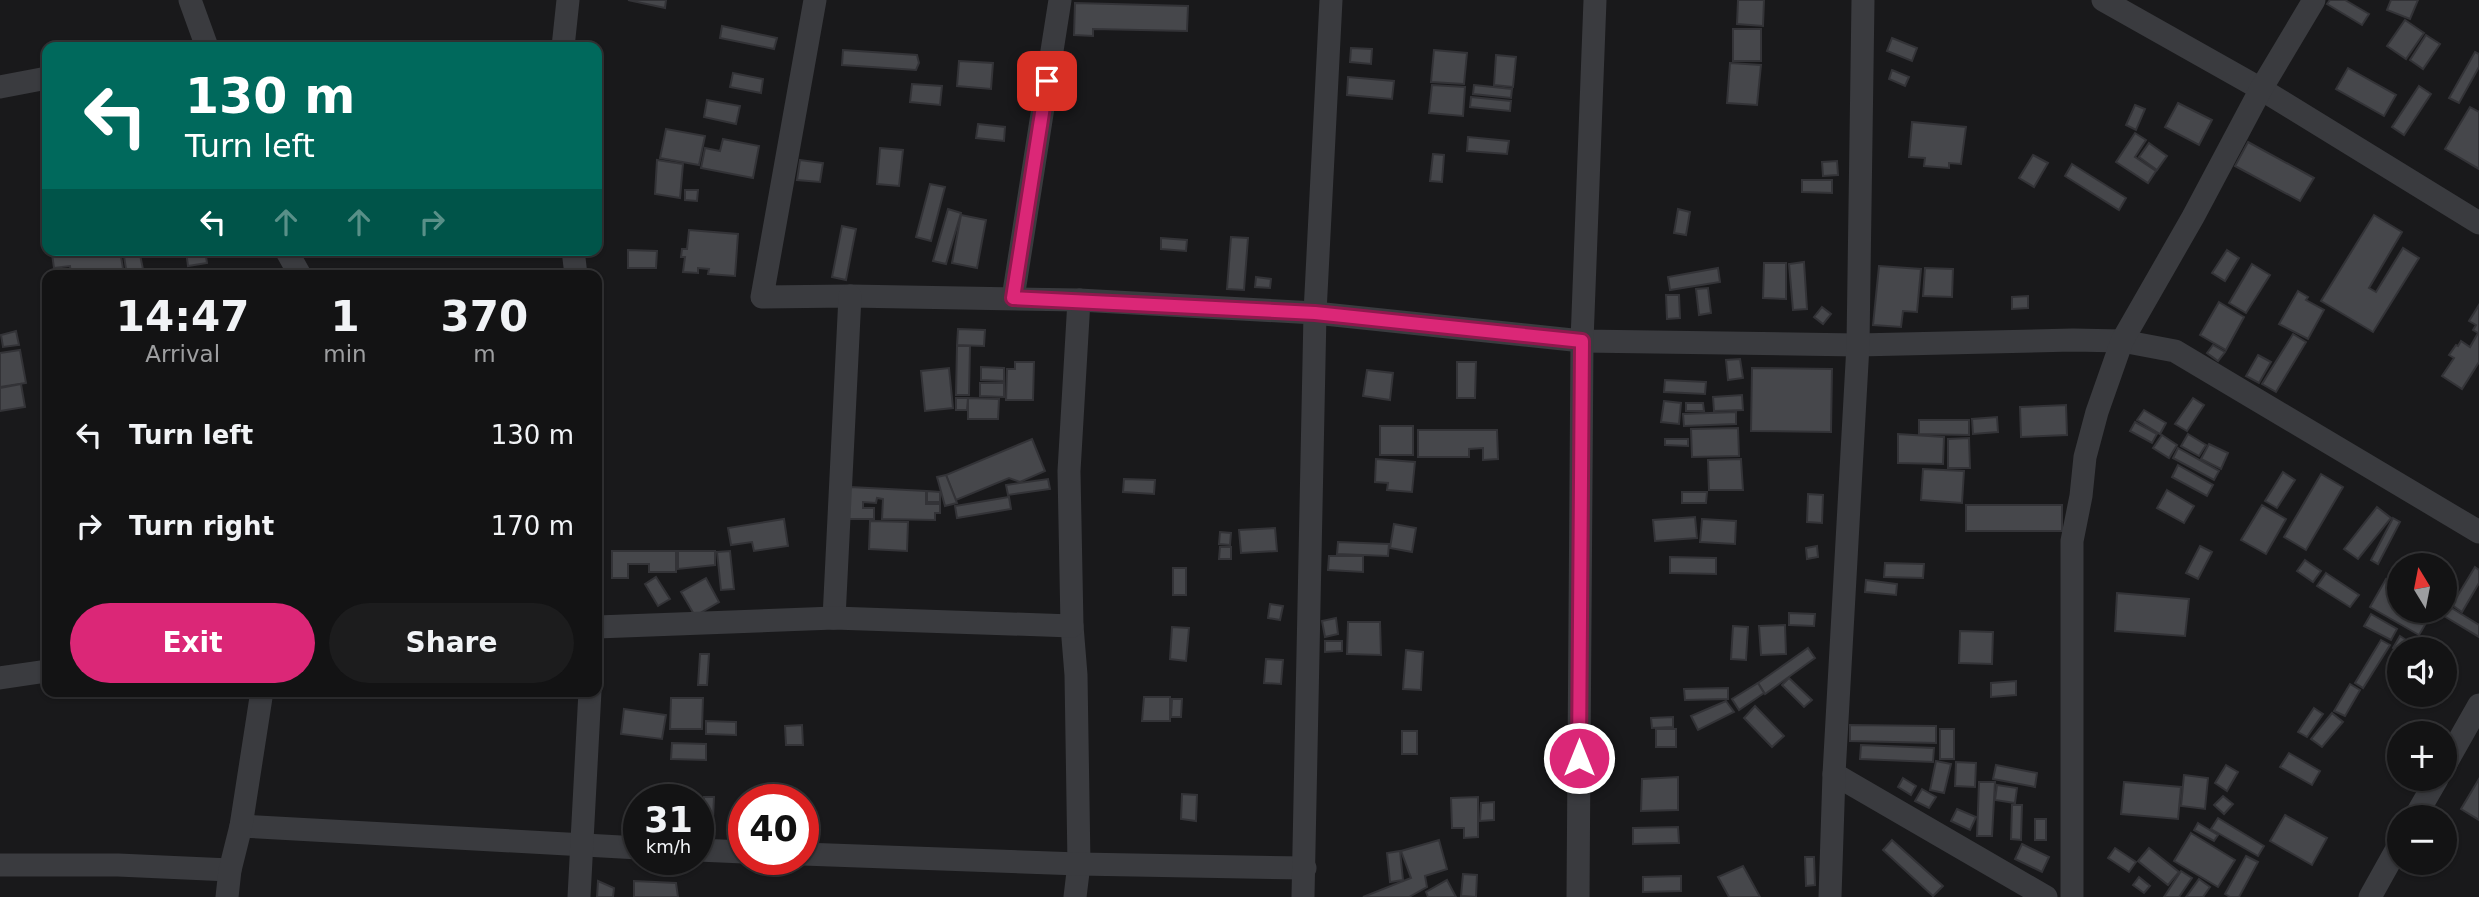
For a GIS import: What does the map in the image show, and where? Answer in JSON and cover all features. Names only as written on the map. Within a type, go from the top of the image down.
[{"type":"street","points":[[190,0],[204,42]]},
{"type":"street","points":[[564,42],[568,0]]},
{"type":"street","points":[[814,0],[762,297],[1079,300],[1315,313],[1582,341],[1858,345],[2122,341],[2175,351],[2479,532]]},
{"type":"street","points":[[1013,298],[1060,0]]},
{"type":"street","points":[[1303,897],[1315,313],[1331,0]]},
{"type":"street","points":[[1578,897],[1582,341],[1595,0]]},
{"type":"street","points":[[1830,897],[1834,774],[1858,345],[1863,0]]},
{"type":"street","points":[[2103,0],[2261,89],[2479,223]]},
{"type":"street","points":[[2073,897],[2071,541],[2081,496],[2085,457],[2097,412],[2122,341],[2193,217],[2261,89],[2314,0]]},
{"type":"street","points":[[0,87],[42,79]]},
{"type":"street","points":[[834,618],[850,296]]},
{"type":"street","points":[[1075,897],[1079,864],[1069,471],[1079,300]]},
{"type":"street","points":[[602,627],[834,618],[1072,626]]},
{"type":"street","points":[[0,678],[42,672]]},
{"type":"street","points":[[227,897],[261,697]]},
{"type":"street","points":[[579,897],[590,697]]},
{"type":"street","points":[[2457,744],[2479,705]]},
{"type":"street","points":[[1834,774],[2046,897]]},
{"type":"street","points":[[241,826],[623,847]]},
{"type":"street","points":[[819,855],[1305,869]]},
{"type":"street","points":[[0,865],[118,865],[230,870]]},
{"type":"street","points":[[2370,897],[2387,867]]},
{"type":"building","points":[[628,0],[666,0],[665,8]]},
{"type":"building","points":[[1738,0],[1764,0],[1763,26],[1737,24]]},
{"type":"building","points":[[2330,0],[2345,0],[2369,14],[2362,25],[2327,4]]},
{"type":"building","points":[[2391,0],[2418,0],[2410,19],[2387,10]]},
{"type":"building","points":[[1075,3],[1188,6],[1187,31],[1093,29],[1093,36],[1074,35]]},
{"type":"building","points":[[2405,20],[2424,33],[2406,59],[2387,46]]},
{"type":"building","points":[[722,26],[777,38],[774,49],[720,38]]},
{"type":"building","points":[[1733,29],[1761,29],[1761,61],[1733,61]]},
{"type":"building","points":[[2426,35],[2440,44],[2423,69],[2410,60]]},
{"type":"building","points":[[1892,38],[1917,48],[1912,61],[1887,51]]},
{"type":"building","points":[[1351,48],[1372,49],[1371,64],[1350,62]]},
{"type":"building","points":[[843,50],[917,55],[919,63],[916,70],[842,65]]},
{"type":"building","points":[[1434,50],[1467,53],[1464,84],[1431,82]]},
{"type":"building","points":[[2475,52],[2479,54],[2479,67],[2459,103],[2449,98]]},
{"type":"building","points":[[1496,55],[1516,57],[1513,87],[1494,85]]},
{"type":"building","points":[[959,61],[993,63],[991,89],[957,86]]},
{"type":"building","points":[[1730,63],[1761,65],[1757,105],[1727,103]]},
{"type":"building","points":[[2348,68],[2396,95],[2384,116],[2336,89]]},
{"type":"building","points":[[1892,70],[1909,77],[1905,86],[1889,79]]},
{"type":"building","points":[[733,73],[763,79],[761,93],[730,87]]},
{"type":"building","points":[[1348,77],[1394,81],[1392,99],[1347,95]]},
{"type":"building","points":[[912,84],[942,86],[940,105],[910,102]]},
{"type":"building","points":[[1432,85],[1465,87],[1463,116],[1429,113]]},
{"type":"building","points":[[1474,85],[1512,89],[1511,98],[1473,94]]},
{"type":"building","points":[[2419,86],[2431,94],[2404,135],[2392,127]]},
{"type":"building","points":[[1471,97],[1511,101],[1510,111],[1470,107]]},
{"type":"building","points":[[707,100],[740,106],[736,124],[704,117]]},
{"type":"building","points":[[2178,103],[2212,120],[2199,145],[2165,127]]},
{"type":"building","points":[[2135,105],[2145,109],[2136,130],[2126,125]]},
{"type":"building","points":[[2470,107],[2479,112],[2479,169],[2445,149]]},
{"type":"building","points":[[1912,122],[1966,127],[1961,164],[1949,163],[1949,168],[1924,166],[1925,158],[1909,157]]},
{"type":"building","points":[[978,124],[1005,127],[1004,141],[976,138]]},
{"type":"building","points":[[666,129],[705,136],[699,165],[660,158]]},
{"type":"building","points":[[2135,133],[2146,140],[2135,157],[2156,171],[2148,183],[2116,162]]},
{"type":"building","points":[[1468,137],[1509,141],[1507,154],[1467,151]]},
{"type":"building","points":[[723,139],[759,146],[753,178],[701,168],[705,148],[720,151]]},
{"type":"building","points":[[2248,142],[2314,178],[2300,201],[2235,166]]},
{"type":"building","points":[[2149,143],[2167,156],[2157,170],[2139,157]]},
{"type":"building","points":[[880,148],[903,150],[899,186],[877,184]]},
{"type":"building","points":[[1433,154],[1444,155],[1442,182],[1430,181]]},
{"type":"building","points":[[2033,155],[2048,163],[2034,187],[2019,178]]},
{"type":"building","points":[[657,160],[683,164],[680,198],[655,194]]},
{"type":"building","points":[[800,160],[823,163],[820,182],[797,180]]},
{"type":"building","points":[[1837,161],[1838,175],[1823,176],[1822,162]]},
{"type":"building","points":[[2072,164],[2126,198],[2119,210],[2065,176]]},
{"type":"building","points":[[1802,180],[1832,180],[1832,193],[1802,192]]},
{"type":"building","points":[[930,184],[945,187],[931,241],[916,237]]},
{"type":"building","points":[[685,190],[698,190],[697,201],[685,200]]},
{"type":"building","points":[[948,209],[961,213],[946,264],[933,261]]},
{"type":"building","points":[[1678,209],[1690,212],[1686,235],[1674,233]]},
{"type":"building","points":[[961,215],[986,220],[977,268],[952,263]]},
{"type":"building","points":[[2374,215],[2402,232],[2369,288],[2376,292],[2403,248],[2419,258],[2373,332],[2321,301]]},
{"type":"building","points":[[842,226],[856,229],[846,280],[832,277]]},
{"type":"building","points":[[689,230],[738,234],[735,276],[708,274],[709,269],[698,268],[698,273],[683,272],[685,257],[681,257],[682,249],[687,249]]},
{"type":"building","points":[[1231,237],[1248,238],[1244,290],[1227,289]]},
{"type":"building","points":[[1161,238],[1187,240],[1186,251],[1161,249]]},
{"type":"building","points":[[628,250],[657,251],[656,268],[628,268]]},
{"type":"building","points":[[2227,250],[2239,258],[2225,281],[2212,273]]},
{"type":"building","points":[[52,256],[121,256],[123,270],[70,270],[70,266],[54,268]]},
{"type":"building","points":[[124,256],[140,256],[143,270],[126,270]]},
{"type":"building","points":[[187,256],[206,256],[207,263],[188,266]]},
{"type":"building","points":[[1804,262],[1807,309],[1793,310],[1789,264]]},
{"type":"building","points":[[1764,263],[1786,263],[1786,299],[1763,298]]},
{"type":"building","points":[[2252,264],[2270,275],[2246,313],[2229,303]]},
{"type":"building","points":[[1879,266],[1921,269],[1917,312],[1903,311],[1901,327],[1873,325]]},
{"type":"building","points":[[1718,268],[1720,282],[1670,290],[1668,277]]},
{"type":"building","points":[[1925,268],[1953,269],[1952,297],[1923,296]]},
{"type":"building","points":[[1256,277],[1271,279],[1270,288],[1255,287]]},
{"type":"building","points":[[1708,288],[1711,313],[1699,315],[1696,289]]},
{"type":"building","points":[[2298,291],[2308,297],[2306,300],[2324,310],[2308,339],[2279,324]]},
{"type":"building","points":[[1666,295],[1679,295],[1680,318],[1667,319]]},
{"type":"building","points":[[2028,296],[2028,308],[2012,309],[2012,297]]},
{"type":"building","points":[[2219,302],[2244,317],[2226,350],[2200,335]]},
{"type":"building","points":[[2479,305],[2479,362],[2462,389],[2442,376],[2454,358],[2449,355],[2456,345],[2461,341],[2470,347],[2478,333],[2473,330],[2476,325],[2469,321]]},
{"type":"building","points":[[1822,307],[1831,314],[1823,324],[1814,317]]},
{"type":"building","points":[[958,329],[985,330],[984,346],[957,345]]},
{"type":"building","points":[[16,331],[19,345],[3,347],[1,335]]},
{"type":"building","points":[[2293,334],[2306,342],[2276,392],[2262,384]]},
{"type":"building","points":[[2213,345],[2225,352],[2218,361],[2207,353]]},
{"type":"building","points":[[957,346],[970,346],[969,395],[956,395]]},
{"type":"building","points":[[20,350],[26,383],[0,387],[0,353]]},
{"type":"building","points":[[2258,355],[2271,362],[2259,383],[2246,376]]},
{"type":"building","points":[[1740,359],[1743,378],[1728,380],[1726,360]]},
{"type":"building","points":[[1015,362],[1034,362],[1033,400],[1006,400],[1007,369],[1015,369]]},
{"type":"building","points":[[1457,362],[1476,362],[1475,398],[1457,398]]},
{"type":"building","points":[[981,367],[1004,368],[1004,381],[981,380]]},
{"type":"building","points":[[949,368],[953,408],[925,411],[921,371]]},
{"type":"building","points":[[1752,368],[1832,369],[1831,432],[1751,431]]},
{"type":"building","points":[[1367,370],[1393,373],[1390,400],[1363,396]]},
{"type":"building","points":[[1665,380],[1706,382],[1705,394],[1664,392]]},
{"type":"building","points":[[980,383],[1004,383],[1004,397],[980,396]]},
{"type":"building","points":[[21,384],[25,407],[0,411],[0,388]]},
{"type":"building","points":[[1742,395],[1743,410],[1714,411],[1713,397]]},
{"type":"building","points":[[956,398],[968,398],[967,410],[956,410]]},
{"type":"building","points":[[968,398],[999,399],[998,419],[968,419]]},
{"type":"building","points":[[2193,398],[2204,405],[2187,431],[2175,424]]},
{"type":"building","points":[[1664,401],[1681,403],[1679,424],[1661,422]]},
{"type":"building","points":[[1686,403],[1703,403],[1704,411],[1686,411]]},
{"type":"building","points":[[2066,405],[2067,435],[2021,437],[2020,407]]},
{"type":"building","points":[[2144,410],[2166,423],[2160,434],[2137,420]]},
{"type":"building","points":[[1736,412],[1736,424],[1684,426],[1683,414]]},
{"type":"building","points":[[1997,417],[1998,432],[1973,434],[1972,419]]},
{"type":"building","points":[[1919,420],[1969,420],[1969,435],[1919,434]]},
{"type":"building","points":[[2135,422],[2157,434],[2152,443],[2130,431]]},
{"type":"building","points":[[1380,426],[1413,426],[1413,455],[1380,455]]},
{"type":"building","points":[[1738,428],[1739,456],[1692,457],[1691,429]]},
{"type":"building","points":[[1418,430],[1497,430],[1498,459],[1483,460],[1483,448],[1469,449],[1469,457],[1418,457]]},
{"type":"building","points":[[1898,434],[1944,437],[1943,464],[1898,463]]},
{"type":"building","points":[[2188,434],[2206,445],[2199,456],[2181,446]]},
{"type":"building","points":[[2162,435],[2177,445],[2169,458],[2153,448]]},
{"type":"building","points":[[1969,438],[1970,468],[1948,468],[1948,439]]},
{"type":"building","points":[[1032,439],[1045,471],[1020,482],[1009,478],[956,500],[946,475]]},
{"type":"building","points":[[1665,439],[1688,439],[1688,446],[1665,445]]},
{"type":"building","points":[[2209,444],[2228,453],[2221,469],[2201,459]]},
{"type":"building","points":[[2178,448],[2219,471],[2214,480],[2173,458]]},
{"type":"building","points":[[1376,459],[1415,462],[1412,492],[1387,490],[1388,483],[1375,482]]},
{"type":"building","points":[[1741,459],[1743,490],[1709,490],[1708,460]]},
{"type":"building","points":[[2178,465],[2213,485],[2207,496],[2172,477]]},
{"type":"building","points":[[1923,469],[1964,471],[1962,503],[1921,500]]},
{"type":"building","points":[[2283,472],[2295,480],[2277,508],[2265,501]]},
{"type":"building","points":[[2321,474],[2343,487],[2306,550],[2284,537]]},
{"type":"building","points":[[946,475],[957,503],[945,506],[937,477]]},
{"type":"building","points":[[1048,479],[1050,489],[1008,495],[1006,485]]},
{"type":"building","points":[[1124,479],[1155,480],[1154,494],[1123,492]]},
{"type":"building","points":[[850,487],[926,491],[926,504],[940,504],[940,513],[935,513],[935,520],[882,519],[883,499],[877,498],[876,503],[863,502],[863,508],[874,508],[874,519],[849,519]]},
{"type":"building","points":[[2167,490],[2194,506],[2184,523],[2157,508]]},
{"type":"building","points":[[927,491],[940,492],[940,502],[927,502]]},
{"type":"building","points":[[1682,492],[1707,492],[1706,503],[1682,503]]},
{"type":"building","points":[[1808,494],[1823,495],[1822,523],[1807,522]]},
{"type":"building","points":[[1009,497],[1011,509],[957,518],[955,506]]},
{"type":"building","points":[[1966,505],[2062,505],[2062,531],[1966,531]]},
{"type":"building","points":[[2262,505],[2286,519],[2266,554],[2241,540]]},
{"type":"building","points":[[2377,507],[2391,518],[2358,559],[2344,549]]},
{"type":"building","points":[[1695,517],[1697,538],[1655,541],[1653,520]]},
{"type":"building","points":[[2393,518],[2400,522],[2378,564],[2371,560]]},
{"type":"building","points":[[784,519],[788,546],[754,551],[752,542],[731,545],[728,528]]},
{"type":"building","points":[[1702,519],[1736,521],[1735,544],[1700,542]]},
{"type":"building","points":[[870,521],[908,522],[907,551],[869,549]]},
{"type":"building","points":[[1394,524],[1416,528],[1412,552],[1390,548]]},
{"type":"building","points":[[1275,528],[1277,551],[1241,553],[1239,530]]},
{"type":"building","points":[[1220,532],[1231,533],[1230,545],[1219,544]]},
{"type":"building","points":[[1338,542],[1389,544],[1388,556],[1337,554]]},
{"type":"building","points":[[1817,546],[1818,557],[1807,559],[1806,548]]},
{"type":"building","points":[[2200,546],[2212,552],[2198,579],[2186,573]]},
{"type":"building","points":[[1220,547],[1231,547],[1231,559],[1219,559]]},
{"type":"building","points":[[612,551],[676,551],[676,572],[649,572],[649,564],[628,564],[628,578],[612,578]]},
{"type":"building","points":[[678,551],[715,551],[715,565],[678,569]]},
{"type":"building","points":[[730,551],[734,589],[721,590],[717,552]]},
{"type":"building","points":[[1329,556],[1363,556],[1363,572],[1328,570]]},
{"type":"building","points":[[1670,557],[1716,558],[1716,574],[1670,573]]},
{"type":"building","points":[[2305,560],[2321,571],[2313,582],[2297,571]]},
{"type":"building","points":[[1885,563],[1924,564],[1923,578],[1884,577]]},
{"type":"building","points":[[2475,567],[2479,570],[2479,583],[2462,612],[2457,608],[2457,597]]},
{"type":"building","points":[[1173,568],[1186,568],[1186,595],[1173,595]]},
{"type":"building","points":[[2326,573],[2359,595],[2350,607],[2317,586]]},
{"type":"building","points":[[656,577],[670,599],[658,606],[645,584]]},
{"type":"building","points":[[706,578],[719,602],[695,616],[681,592]]},
{"type":"building","points":[[2386,579],[2387,580],[2387,617],[2370,607]]},
{"type":"building","points":[[1866,580],[1897,584],[1896,595],[1865,592]]},
{"type":"building","points":[[2117,593],[2189,599],[2185,636],[2115,631]]},
{"type":"building","points":[[1270,604],[1283,606],[1280,620],[1268,618]]},
{"type":"building","points":[[2457,611],[2479,625],[2479,637],[2456,623]]},
{"type":"building","points":[[1789,613],[1815,614],[1814,626],[1789,625]]},
{"type":"building","points":[[2371,614],[2397,629],[2393,637],[2387,638],[2364,626]]},
{"type":"building","points":[[1336,618],[1338,634],[1325,637],[1322,621]]},
{"type":"building","points":[[1348,622],[1380,622],[1381,655],[1347,654]]},
{"type":"building","points":[[2398,623],[2426,623],[2419,635]]},
{"type":"building","points":[[1785,625],[1786,654],[1761,655],[1759,626]]},
{"type":"building","points":[[1733,626],[1748,627],[1746,660],[1731,659]]},
{"type":"building","points":[[1172,627],[1189,628],[1186,661],[1170,659]]},
{"type":"building","points":[[1960,631],[1993,632],[1992,664],[1959,663]]},
{"type":"building","points":[[2381,640],[2387,643],[2387,650],[2363,688],[2355,683]]},
{"type":"building","points":[[1325,641],[1342,641],[1342,651],[1325,652]]},
{"type":"building","points":[[1808,648],[1815,658],[1765,694],[1758,683]]},
{"type":"building","points":[[1406,650],[1423,652],[1421,690],[1403,689]]},
{"type":"building","points":[[700,654],[709,654],[707,685],[698,685]]},
{"type":"building","points":[[1266,659],[1283,660],[1281,684],[1264,683]]},
{"type":"building","points":[[1789,678],[1812,700],[1804,707],[1782,685]]},
{"type":"building","points":[[2016,681],[2016,695],[1991,697],[1991,683]]},
{"type":"building","points":[[1758,683],[1764,693],[1739,710],[1732,699]]},
{"type":"building","points":[[2350,684],[2360,690],[2345,716],[2334,711]]},
{"type":"building","points":[[1728,688],[1728,699],[1685,700],[1684,689]]},
{"type":"building","points":[[1144,697],[1170,697],[1170,721],[1142,721]]},
{"type":"building","points":[[671,698],[703,698],[702,729],[670,729]]},
{"type":"building","points":[[1172,699],[1182,699],[1181,717],[1171,717]]},
{"type":"building","points":[[1726,701],[1734,712],[1698,730],[1691,716]]},
{"type":"building","points":[[1755,706],[1784,736],[1772,747],[1744,718]]},
{"type":"building","points":[[2314,708],[2323,714],[2307,737],[2298,732]]},
{"type":"building","points":[[624,709],[666,715],[662,739],[621,734]]},
{"type":"building","points":[[2332,713],[2343,722],[2322,747],[2311,739]]},
{"type":"building","points":[[1673,717],[1673,727],[1652,728],[1651,718]]},
{"type":"building","points":[[706,721],[736,722],[736,735],[706,734]]},
{"type":"building","points":[[802,725],[803,745],[786,745],[785,726]]},
{"type":"building","points":[[1850,725],[1936,726],[1936,743],[1850,741]]},
{"type":"building","points":[[1656,729],[1676,729],[1676,747],[1656,747]]},
{"type":"building","points":[[1940,729],[1954,729],[1954,759],[1940,759]]},
{"type":"building","points":[[1402,731],[1417,731],[1417,754],[1402,754]]},
{"type":"building","points":[[672,743],[706,744],[706,760],[671,759]]},
{"type":"building","points":[[1861,745],[1934,748],[1933,762],[1860,759]]},
{"type":"building","points":[[2289,753],[2320,771],[2312,785],[2280,767]]},
{"type":"building","points":[[1936,761],[1951,764],[1944,793],[1930,790]]},
{"type":"building","points":[[1956,762],[1976,763],[1975,787],[1955,786]]},
{"type":"building","points":[[1996,765],[2037,773],[2035,787],[1993,779]]},
{"type":"building","points":[[2226,765],[2238,772],[2227,791],[2215,783]]},
{"type":"building","points":[[2184,775],[2208,778],[2205,809],[2181,806]]},
{"type":"building","points":[[1678,777],[1678,810],[1641,811],[1642,779]]},
{"type":"building","points":[[1903,778],[1916,786],[1911,795],[1898,787]]},
{"type":"building","points":[[2479,779],[2479,820],[2461,809]]},
{"type":"building","points":[[1979,782],[1995,782],[1992,836],[1977,836]]},
{"type":"building","points":[[2124,782],[2181,787],[2178,819],[2121,814]]},
{"type":"building","points":[[1997,785],[2017,788],[2015,803],[1995,800]]},
{"type":"building","points":[[1922,789],[1936,797],[1929,808],[1915,801]]},
{"type":"building","points":[[1182,794],[1197,795],[1196,821],[1181,819]]},
{"type":"building","points":[[2223,796],[2233,804],[2224,814],[2214,805]]},
{"type":"building","points":[[1478,797],[1478,837],[1464,838],[1464,828],[1452,828],[1451,798]]},
{"type":"building","points":[[1494,802],[1494,820],[1480,821],[1481,803]]},
{"type":"building","points":[[2012,805],[2022,805],[2021,840],[2011,839]]},
{"type":"building","points":[[1957,809],[1976,817],[1970,830],[1951,821]]},
{"type":"building","points":[[2285,815],[2327,838],[2312,865],[2270,841]]},
{"type":"building","points":[[2218,818],[2264,846],[2258,856],[2211,829]]},
{"type":"building","points":[[2035,819],[2046,819],[2046,840],[2035,840]]},
{"type":"building","points":[[2198,823],[2218,835],[2214,841],[2194,830]]},
{"type":"building","points":[[1678,827],[1679,843],[1633,844],[1633,828]]},
{"type":"building","points":[[2191,833],[2235,860],[2218,887],[2174,861]]},
{"type":"building","points":[[1439,840],[1447,869],[1425,876],[1427,887],[1409,897],[1363,897],[1411,878],[1401,851]]},
{"type":"building","points":[[1892,840],[1943,886],[1933,896],[1883,850]]},
{"type":"building","points":[[2022,844],[2049,857],[2042,872],[2015,859]]},
{"type":"building","points":[[2115,848],[2136,862],[2129,872],[2108,858]]},
{"type":"building","points":[[2149,848],[2179,872],[2168,885],[2138,861]]},
{"type":"building","points":[[1400,851],[1403,880],[1390,882],[1387,853]]},
{"type":"building","points":[[2246,856],[2258,862],[2239,897],[2230,897],[2225,894]]},
{"type":"building","points":[[1805,857],[1814,857],[1815,885],[1806,886]]},
{"type":"building","points":[[1743,866],[1760,897],[1729,897],[1718,877]]},
{"type":"building","points":[[2181,871],[2192,878],[2179,897],[2164,897]]},
{"type":"building","points":[[1463,874],[1477,875],[1476,897],[1461,896]]},
{"type":"building","points":[[1681,876],[1681,891],[1643,892],[1643,877]]},
{"type":"building","points":[[2139,877],[2150,886],[2144,893],[2133,885]]},
{"type":"building","points":[[2199,879],[2210,887],[2203,897],[2186,897]]},
{"type":"building","points":[[1447,880],[1456,897],[1428,897],[1426,892]]},
{"type":"building","points":[[598,881],[614,888],[613,897],[597,897]]},
{"type":"building","points":[[634,881],[676,883],[678,897],[634,897]]},
{"type":"route","points":[[1047,81],[1013,298],[1315,313],[1582,341],[1579,758]]}]
